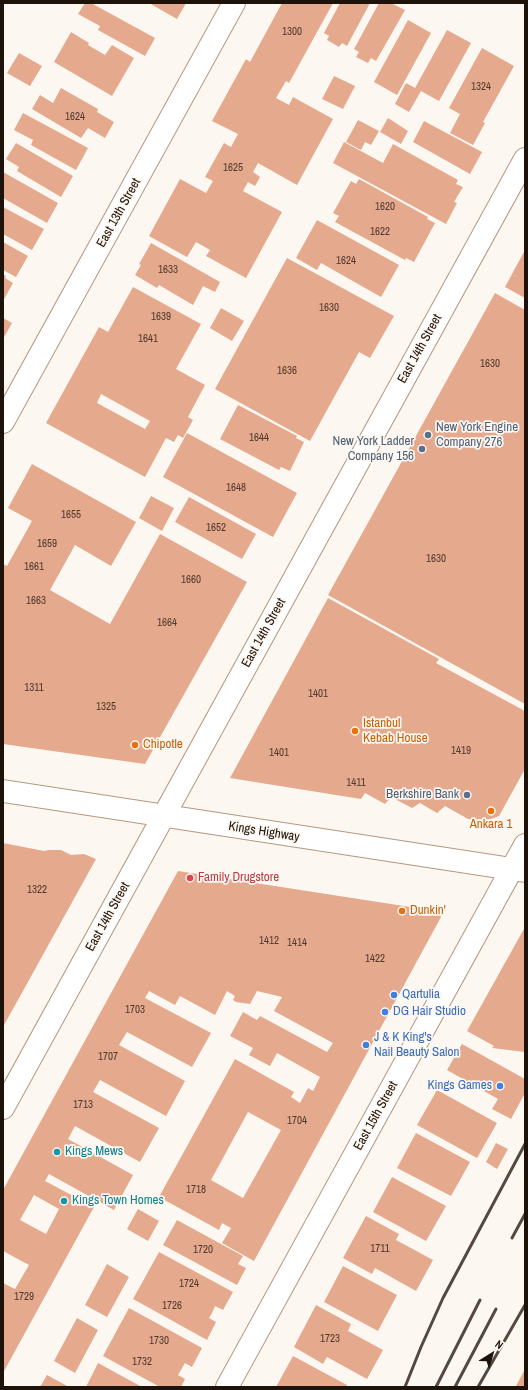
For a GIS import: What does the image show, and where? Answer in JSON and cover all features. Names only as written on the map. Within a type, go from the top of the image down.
[{"type":"street","name":"East 13th Street","points":[[3,422],[234,3]]},
{"type":"street","name":"East 14th Street","points":[[3,1108],[525,158]]},
{"type":"street","name":"Kings Highway","points":[[3,791],[518,871]]},
{"type":"street","name":"East 15th Street","points":[[227,1387],[518,871],[525,845]]},
{"type":"building","points":[[85,3],[91,3],[155,38],[145,56],[98,30],[100,26],[78,14]]},
{"type":"building","points":[[149,3],[186,3],[177,19]]},
{"type":"building","points":[[282,3],[333,3],[289,83],[286,81],[276,98],[289,105],[293,97],[333,119],[297,185],[258,163],[253,172],[260,177],[255,186],[248,182],[243,191],[282,212],[246,278],[206,256],[210,250],[196,242],[187,257],[149,236],[180,179],[206,193],[213,181],[205,177],[224,143],[231,147],[238,134],[212,121],[246,59],[250,62]]},
{"type":"building","points":[[340,3],[370,3],[347,46],[342,43],[339,47],[327,40],[329,36],[324,33]]},
{"type":"building","points":[[379,3],[391,3],[405,10],[376,61],[371,58],[368,63],[356,57],[359,52],[354,49]]},
{"type":"building","points":[[408,20],[431,33],[397,95],[374,82]]},
{"type":"building","points":[[447,30],[471,43],[439,101],[421,91],[409,112],[395,104],[406,83],[415,88]]},
{"type":"building","points":[[71,32],[89,43],[88,45],[105,55],[112,45],[134,58],[112,96],[54,62]]},
{"type":"building","points":[[482,48],[514,66],[483,122],[485,123],[473,145],[450,133],[460,114],[449,108]]},
{"type":"building","points":[[19,53],[42,66],[30,86],[7,73]]},
{"type":"building","points":[[334,76],[355,86],[343,109],[322,99]]},
{"type":"building","points":[[61,88],[98,109],[97,112],[114,122],[105,138],[88,128],[81,138],[32,109],[40,95],[53,103]]},
{"type":"building","points":[[23,113],[88,148],[76,170],[31,145],[33,140],[14,130]]},
{"type":"building","points":[[388,118],[408,131],[401,144],[380,132]]},
{"type":"building","points":[[358,120],[379,131],[371,145],[365,142],[361,150],[346,142]]},
{"type":"building","points":[[424,121],[482,152],[470,174],[413,142]]},
{"type":"building","points":[[344,142],[383,163],[393,144],[458,180],[456,184],[463,187],[454,202],[457,203],[446,224],[333,163]]},
{"type":"building","points":[[16,143],[73,176],[61,197],[17,171],[19,167],[6,159]]},
{"type":"building","points":[[3,172],[58,203],[47,223],[3,198]]},
{"type":"building","points":[[359,179],[428,217],[427,219],[435,223],[414,262],[406,258],[405,260],[335,222],[339,216],[333,213],[351,181],[356,184]]},
{"type":"building","points":[[3,207],[44,229],[32,250],[3,234]]},
{"type":"building","points":[[317,220],[399,265],[381,297],[321,263],[317,270],[296,258]]},
{"type":"building","points":[[3,242],[28,256],[16,277],[3,270]]},
{"type":"building","points":[[151,243],[220,282],[215,292],[203,286],[193,305],[159,285],[157,288],[135,275],[141,265],[139,264]]},
{"type":"building","points":[[525,250],[525,298],[505,287]]},
{"type":"building","points":[[287,258],[394,316],[370,358],[359,352],[310,441],[215,389]]},
{"type":"building","points":[[3,274],[6,276],[5,278],[13,283],[3,301]]},
{"type":"building","points":[[133,287],[201,324],[176,369],[205,385],[188,417],[193,420],[183,438],[178,435],[174,442],[166,438],[145,477],[46,423],[99,327],[108,332]],"holes":[[[101,394],[150,421],[145,429],[97,403]]]},
{"type":"building","points":[[495,293],[525,310],[525,704],[328,595]]},
{"type":"building","points":[[221,308],[244,321],[232,341],[210,328]]},
{"type":"building","points":[[3,318],[12,323],[3,339]]},
{"type":"building","points":[[238,405],[297,436],[296,438],[304,442],[290,471],[281,467],[279,470],[220,439]]},
{"type":"building","points":[[187,433],[297,493],[273,537],[163,477]]},
{"type":"building","points":[[32,464],[136,522],[111,566],[75,545],[50,590],[110,624],[160,534],[247,582],[145,764],[3,744],[3,564],[7,566],[32,521],[8,508]]},
{"type":"building","points":[[151,496],[174,508],[162,531],[139,518]]},
{"type":"building","points":[[189,497],[256,534],[242,559],[175,522]]},
{"type":"building","points":[[328,598],[439,659],[436,663],[525,711],[525,769],[499,816],[488,820],[468,819],[445,806],[437,813],[420,803],[412,808],[391,797],[385,804],[365,793],[361,799],[230,778]]},
{"type":"building","points":[[3,843],[44,851],[61,850],[71,855],[84,854],[96,859],[3,1027]]},
{"type":"building","points":[[178,871],[436,911],[440,914],[441,917],[254,1261],[222,1243],[231,1228],[222,1223],[219,1230],[159,1197],[235,1059],[294,1092],[291,1097],[300,1103],[308,1088],[313,1091],[320,1077],[277,1053],[270,1066],[249,1055],[253,1048],[230,1036],[243,1012],[257,1020],[260,1016],[327,1052],[333,1043],[274,1011],[282,997],[257,991],[250,1004],[236,1002],[233,1000],[235,996],[227,991],[215,1015],[180,996],[175,1005],[149,991],[145,998],[211,1033],[192,1067],[127,1032],[119,1045],[185,1081],[166,1116],[100,1080],[93,1092],[159,1128],[140,1162],[75,1126],[68,1139],[133,1175],[114,1210],[49,1174],[45,1181],[94,1207],[3,1373],[3,1283],[15,1289],[29,1265],[3,1251],[3,1190]],"holes":[[[248,1112],[281,1130],[243,1198],[211,1180]],[[34,1195],[59,1209],[46,1234],[20,1220]]]},
{"type":"building","points":[[525,927],[525,1052],[492,1048],[494,1046],[467,1031]]},
{"type":"building","name":"Kings Games","points":[[462,1044],[525,1079],[525,1093],[511,1119],[492,1109],[498,1099],[447,1070]]},
{"type":"building","points":[[437,1090],[497,1123],[477,1158],[417,1125]]},
{"type":"building","points":[[416,1133],[470,1162],[451,1196],[397,1168]]},
{"type":"building","points":[[496,1143],[508,1149],[497,1169],[486,1162]]},
{"type":"building","points":[[392,1177],[446,1206],[426,1241],[373,1212]]},
{"type":"building","points":[[138,1209],[159,1221],[148,1241],[127,1229]]},
{"type":"building","points":[[366,1216],[399,1234],[396,1240],[433,1260],[416,1291],[375,1268],[372,1274],[343,1258]]},
{"type":"building","points":[[177,1220],[243,1256],[238,1264],[246,1268],[237,1285],[163,1245]]},
{"type":"building","points":[[159,1252],[233,1292],[223,1310],[215,1306],[209,1318],[216,1322],[207,1340],[133,1299]]},
{"type":"building","points":[[107,1264],[129,1277],[107,1317],[85,1305]]},
{"type":"building","points":[[343,1266],[397,1295],[378,1331],[324,1302]]},
{"type":"building","points":[[316,1305],[351,1324],[348,1331],[383,1350],[367,1379],[327,1357],[323,1364],[294,1347]]},
{"type":"building","points":[[129,1308],[202,1348],[192,1367],[185,1363],[178,1375],[185,1379],[181,1387],[160,1387],[103,1356]]},
{"type":"building","points":[[77,1318],[98,1330],[75,1373],[54,1361]]},
{"type":"building","points":[[293,1356],[347,1385],[346,1387],[276,1387]]},
{"type":"building","points":[[98,1363],[142,1387],[86,1387]]},
{"type":"building","points":[[525,1369],[525,1387],[515,1387],[516,1386]]},
{"type":"building","points":[[47,1375],[69,1387],[40,1387]]},
{"type":"railway","points":[[405,1387],[443,1298],[525,1144]]},
{"type":"railway","points":[[512,1238],[525,1214]]},
{"type":"railway","points":[[436,1387],[480,1300]]},
{"type":"railway","points":[[478,1387],[525,1305]]},
{"type":"railway","points":[[455,1387],[496,1309]]},
{"type":"place","name":"New York Engine Company 276","points":[[428,435]]},
{"type":"place","name":"New York Ladder Company 156","points":[[422,449]]},
{"type":"place","name":"Istanbul Kebab House","points":[[355,731]]},
{"type":"place","name":"Chipotle","points":[[135,745]]},
{"type":"place","name":"Berkshire Bank","points":[[467,795]]},
{"type":"place","name":"Ankara 1","points":[[491,811]]},
{"type":"place","name":"Family Drugstore","points":[[190,878]]},
{"type":"place","name":"Dunkin'","points":[[402,911]]},
{"type":"place","name":"Qartulia","points":[[394,995]]},
{"type":"place","name":"DG Hair Studio","points":[[385,1012]]},
{"type":"place","name":"J & K King's Nail Beauty Salon","points":[[366,1045]]},
{"type":"place","name":"Kings Games","points":[[500,1086]]},
{"type":"place","name":"Kings Mews","points":[[57,1152]]},
{"type":"place","name":"Kings Town Homes","points":[[64,1201]]}]
